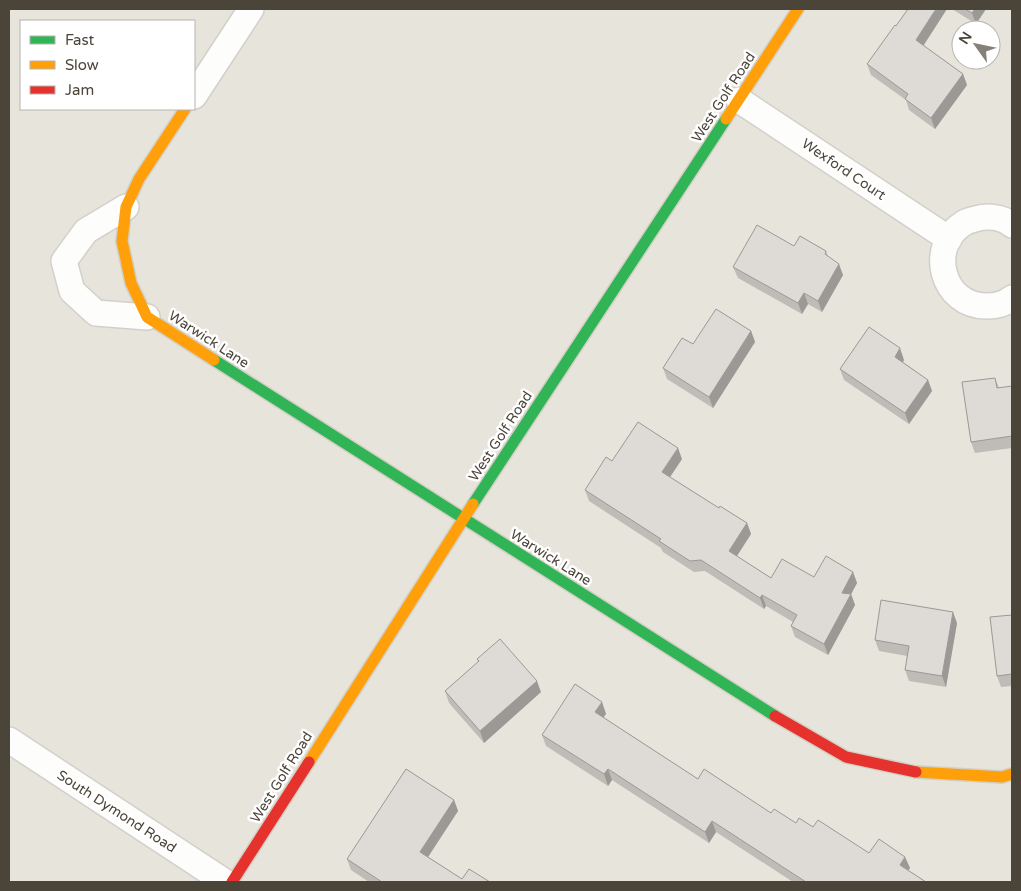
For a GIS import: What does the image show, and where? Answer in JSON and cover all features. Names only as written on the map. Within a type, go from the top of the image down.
[{"type":"street","points":[[195,94],[251,9]]},
{"type":"street","name":"West Golf Road","points":[[232,882],[463,519],[798,9]]},
{"type":"street","name":"Wexford Court","points":[[739,100],[949,239]]},
{"type":"street","name":"Warwick Lane","points":[[184,110],[139,179],[126,207],[122,241],[131,283],[147,318],[785,723],[846,757],[922,773],[1002,777],[1012,774]]},
{"type":"street","points":[[126,207],[86,231],[64,261],[72,291],[96,313],[147,318]]},
{"type":"street","points":[[1012,224],[995,217],[980,217],[965,222],[954,231],[946,243],[942,257],[943,271],[948,284],[957,295],[968,302],[982,306],[996,306],[1012,298]]},
{"type":"street","name":"South Dymond Road","points":[[9,740],[225,882]]},
{"type":"shaded area","points":[[9,9],[1012,9],[1012,882],[9,882]]},
{"type":"building","points":[[908,9],[936,9],[916,40],[951,65],[951,70],[957,70],[963,74],[931,118],[905,99],[908,94],[867,64]]},
{"type":"building","points":[[965,9],[975,9],[972,13]]},
{"type":"building","points":[[757,225],[794,246],[800,236],[826,251],[825,254],[839,264],[818,301],[804,293],[798,303],[733,267]]},
{"type":"building","points":[[716,309],[751,331],[709,397],[663,368],[682,338],[693,344]]},
{"type":"building","points":[[869,327],[900,348],[895,357],[928,380],[905,413],[840,369]]},
{"type":"building","points":[[995,378],[997,388],[1012,386],[1012,436],[971,442],[962,382]]},
{"type":"building","points":[[638,422],[678,448],[662,472],[719,508],[720,506],[747,523],[729,551],[771,578],[782,559],[814,577],[826,556],[853,572],[842,593],[851,594],[824,644],[791,626],[797,615],[762,595],[760,598],[701,560],[690,561],[659,541],[661,539],[585,490],[606,457],[612,461]]},
{"type":"building","points":[[881,600],[953,612],[942,676],[905,670],[909,646],[875,640]]},
{"type":"building","points":[[1012,615],[1012,674],[997,676],[990,617]]},
{"type":"building","points":[[500,639],[537,681],[480,731],[445,691],[479,661],[477,659]]},
{"type":"building","points":[[575,684],[602,702],[595,712],[698,779],[704,769],[771,813],[774,809],[796,823],[799,818],[813,827],[818,820],[869,853],[879,839],[905,857],[900,865],[926,882],[806,882],[712,821],[705,832],[608,769],[604,774],[542,735]]},
{"type":"building","points":[[406,769],[454,800],[420,852],[462,879],[469,869],[490,882],[382,882],[347,859]]},
{"type":"traffic: fast","points":[[473,504],[726,119]]},
{"type":"traffic: fast","points":[[214,360],[775,716]]},
{"type":"traffic: slow","points":[[726,119],[798,9]]},
{"type":"traffic: slow","points":[[184,110],[139,179],[126,207],[122,241],[131,283],[147,317],[214,360]]},
{"type":"traffic: slow","points":[[309,762],[473,504]]},
{"type":"traffic: slow","points":[[916,772],[1002,777],[1012,774]]},
{"type":"traffic: jam","points":[[775,716],[846,757],[916,772]]},
{"type":"traffic: jam","points":[[232,882],[309,762]]}]
